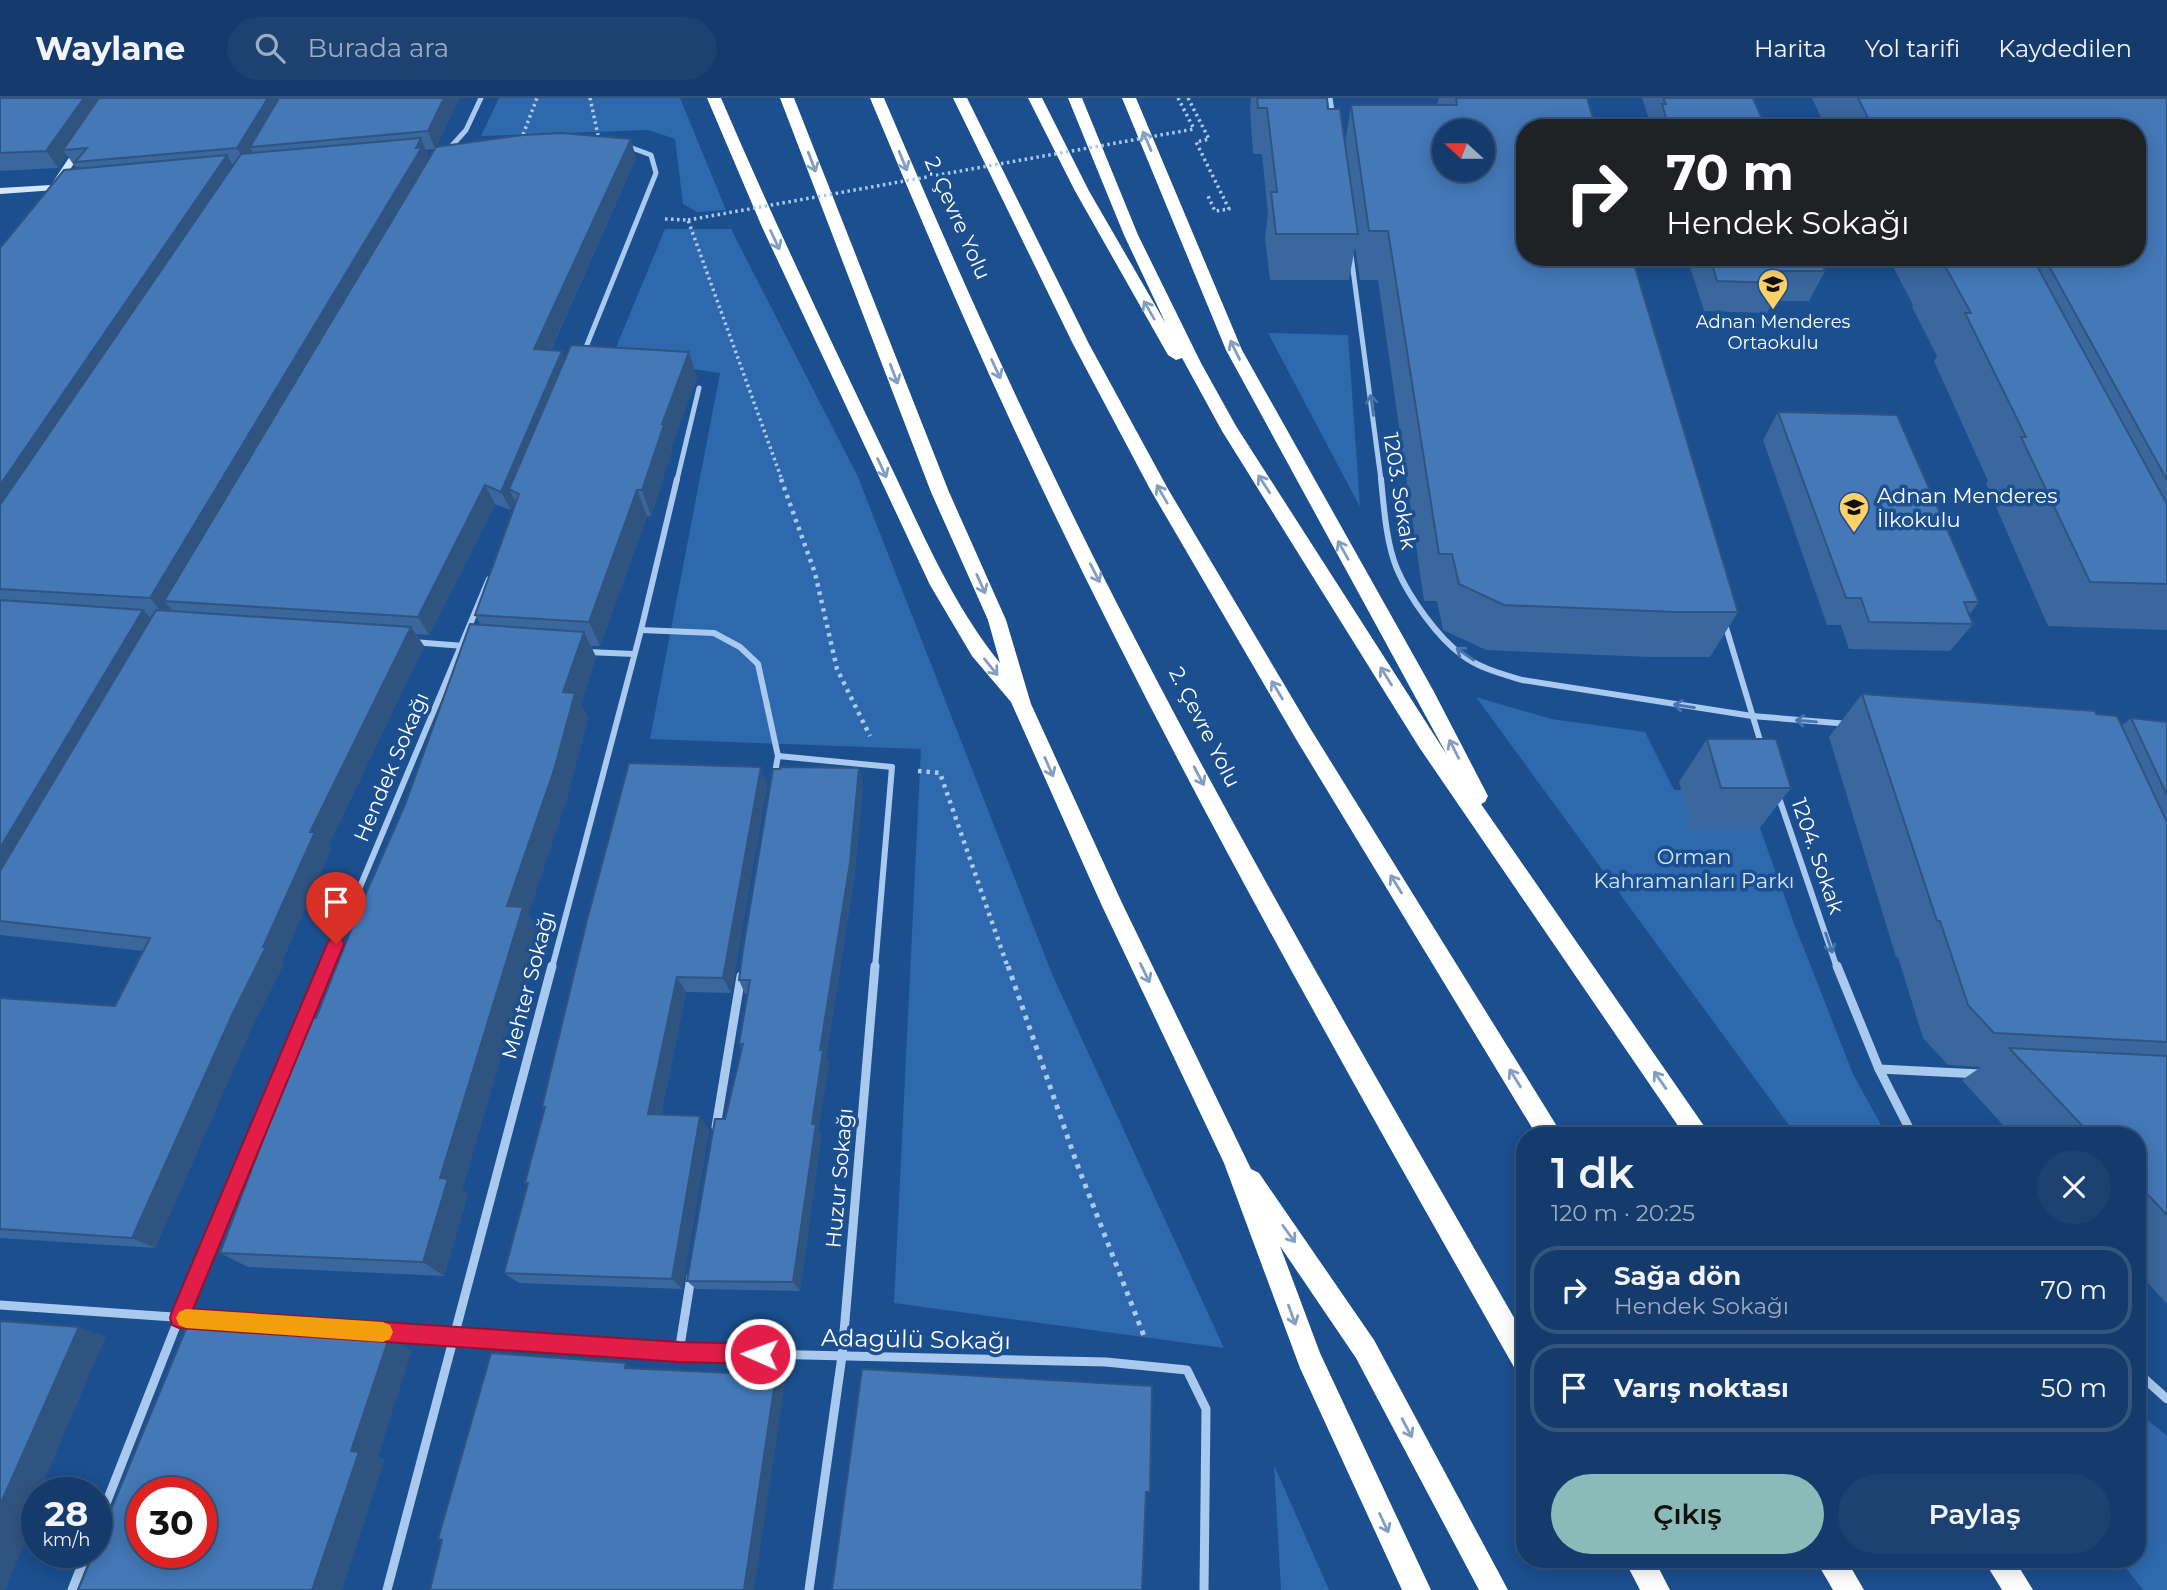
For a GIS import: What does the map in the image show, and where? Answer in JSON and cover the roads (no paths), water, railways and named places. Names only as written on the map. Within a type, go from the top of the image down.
[{"type":"highway","points":[[714,98],[787,265],[939,585],[979,652],[1021,704]]},
{"type":"highway","points":[[787,98],[940,492],[997,620],[1021,704],[1113,906],[1235,1159],[1309,1359],[1417,1590]]},
{"type":"highway","name":"2. Çevre Yolu","points":[[877,98],[947,266],[1040,464],[1177,736],[1327,1016],[1516,1346]]},
{"type":"highway","points":[[960,98],[1063,310],[1158,487],[1314,751],[1545,1127]]},
{"type":"highway","points":[[1035,98],[1082,191],[1165,339],[1228,428]]},
{"type":"highway","points":[[1075,98],[1131,235],[1228,428],[1426,741],[1693,1127]]},
{"type":"highway","points":[[1129,98],[1234,350],[1426,695],[1519,875]]},
{"type":"highway","points":[[1235,1159],[1297,1246],[1364,1349],[1494,1590]]},
{"type":"highway","points":[[1643,1568],[1656,1590]]},
{"type":"highway","points":[[1835,1568],[1850,1590]]},
{"type":"highway","points":[[2003,1568],[2019,1590]]},
{"type":"main road","points":[[46,198],[91,132]]},
{"type":"main road","points":[[0,191],[53,188]]},
{"type":"street","points":[[481,98],[466,130],[446,153],[517,149]]},
{"type":"street","points":[[1330,98],[1334,123]]},
{"type":"street","points":[[582,357],[656,173],[650,155],[631,145],[601,146]]},
{"type":"street","points":[[53,188],[66,187]]},
{"type":"street","name":"1203. Sokak","points":[[1349,241],[1387,527],[1397,569],[1431,624],[1462,655],[1491,670],[1522,680],[1752,716],[1863,726]]},
{"type":"street","name":"Mehter Sokağı","points":[[387,1590],[634,654],[699,388]]},
{"type":"street","name":"Hendek Sokağı","points":[[112,1488],[179,1318],[492,570]]},
{"type":"street","points":[[1721,612],[1764,754]]},
{"type":"street","points":[[640,630],[714,633],[740,647],[758,664],[778,756],[774,783]]},
{"type":"street","points":[[405,641],[474,646]]},
{"type":"street","points":[[581,652],[634,654]]},
{"type":"street","name":"Huzur Sokağı","points":[[778,756],[892,768],[842,1356],[809,1590]]},
{"type":"street","name":"1204. Sokak","points":[[1777,792],[1844,987],[1879,1069],[1908,1127]]},
{"type":"street","points":[[715,1135],[742,972]]},
{"type":"street","points":[[1879,1069],[1989,1075]]},
{"type":"street","points":[[679,1352],[692,1270]]},
{"type":"street","name":"Adagülü Sokağı","points":[[0,1305],[679,1352],[1106,1362],[1187,1370],[1206,1409],[1204,1590]]},
{"type":"street","points":[[2146,1380],[2167,1399]]},
{"type":"street","points":[[72,1590],[81,1568]]},
{"type":"place","name":"Adnan Menderes Ortaokulu","points":[[1773,311]]},
{"type":"place","name":"Adnan Menderes İlkokulu","points":[[1854,534]]},
{"type":"park label","name":"Orman Kahramanları Parkı","points":[[1694,868]]}]
